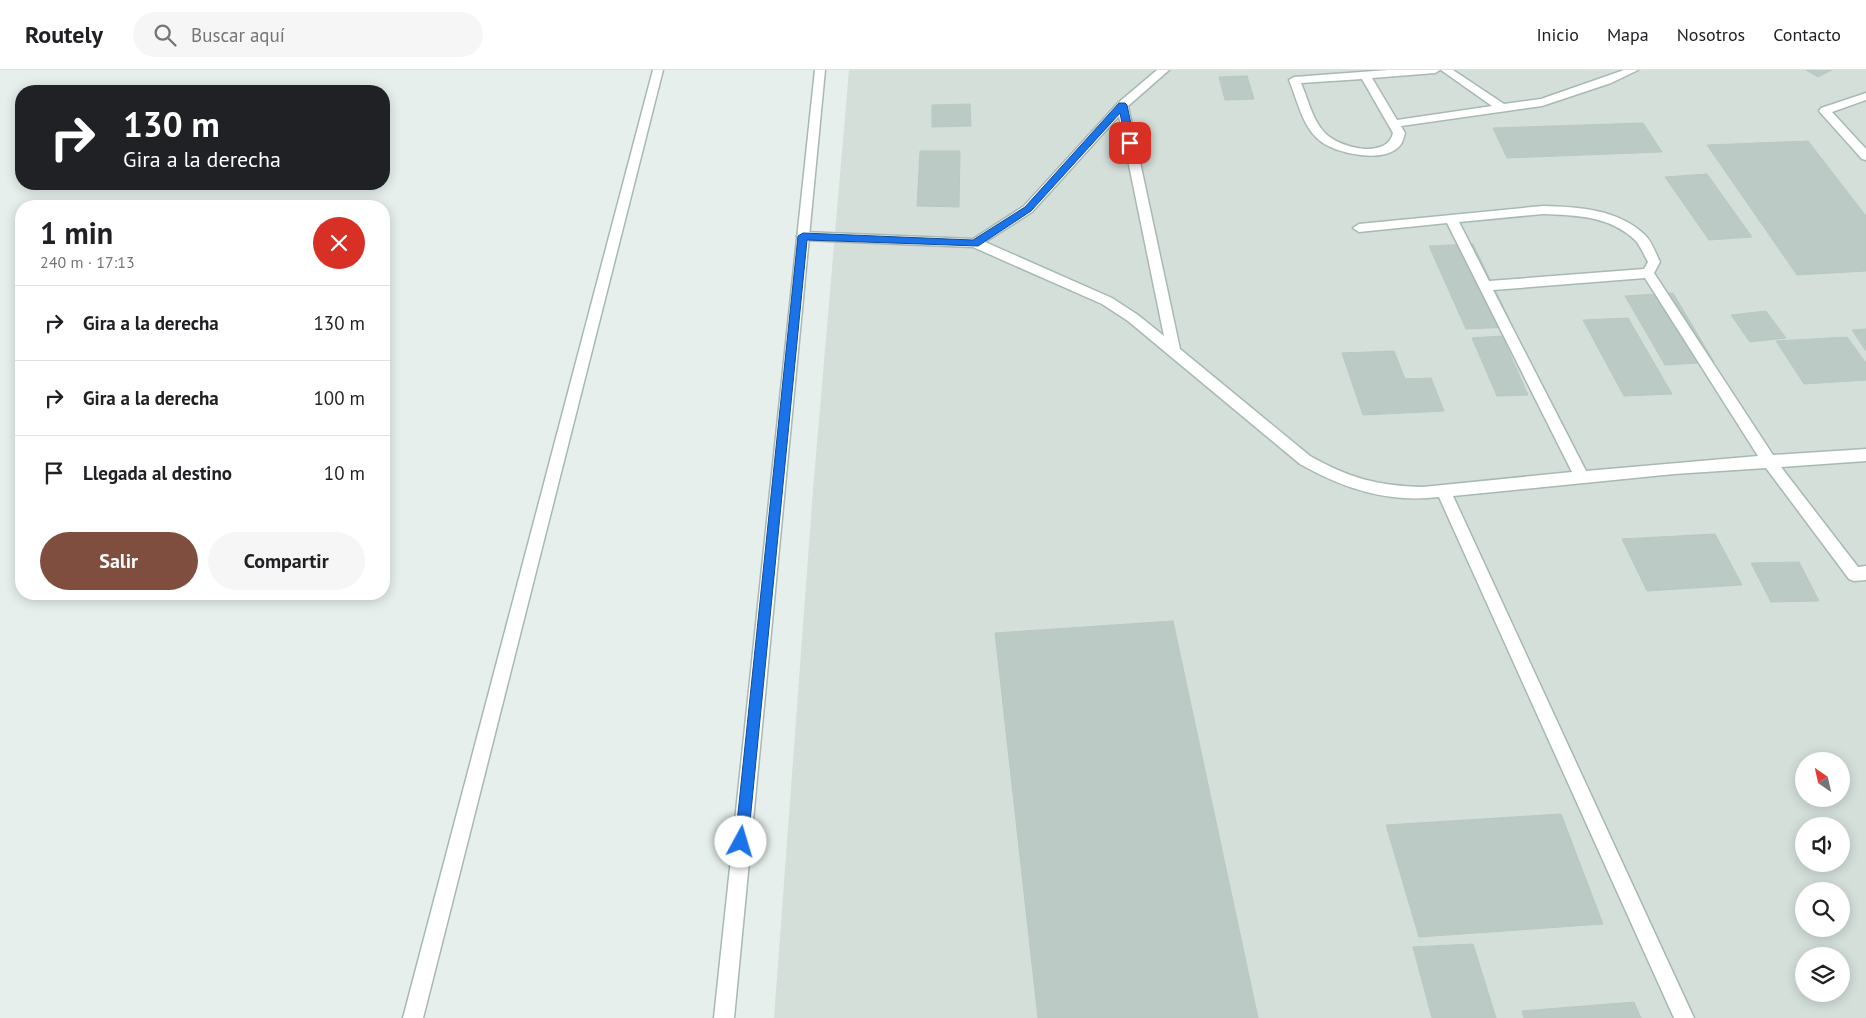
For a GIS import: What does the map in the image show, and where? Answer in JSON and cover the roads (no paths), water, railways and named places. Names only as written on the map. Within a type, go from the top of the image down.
[{"type":"street","points":[[413,1018],[658,70]]},
{"type":"street","points":[[724,1018],[820,70]]},
{"type":"street","points":[[975,243],[1028,209],[1122,105],[1147,82],[1164,70]]},
{"type":"street","points":[[1365,75],[1399,133],[1399,139],[1395,146],[1386,150],[1369,152],[1348,150],[1334,145],[1321,136],[1294,80],[1435,70]]},
{"type":"street","points":[[1446,70],[1504,109]]},
{"type":"street","points":[[1393,124],[1542,102],[1575,92],[1633,70]]},
{"type":"street","points":[[1866,96],[1825,111],[1866,156]]},
{"type":"street","points":[[1122,105],[1174,352]]},
{"type":"street","points":[[1359,228],[1562,209],[1586,212],[1609,218],[1636,234],[1650,252],[1654,262],[1648,273]]},
{"type":"street","points":[[1451,219],[1582,477]]},
{"type":"street","points":[[803,236],[975,243],[1106,301],[1133,318],[1305,460],[1357,486],[1392,493],[1443,491],[1674,468],[1866,455]]},
{"type":"street","points":[[1485,286],[1648,273]]},
{"type":"street","points":[[1648,273],[1769,461],[1854,574],[1866,573]]},
{"type":"street","points":[[1443,491],[1684,1018]]}]
